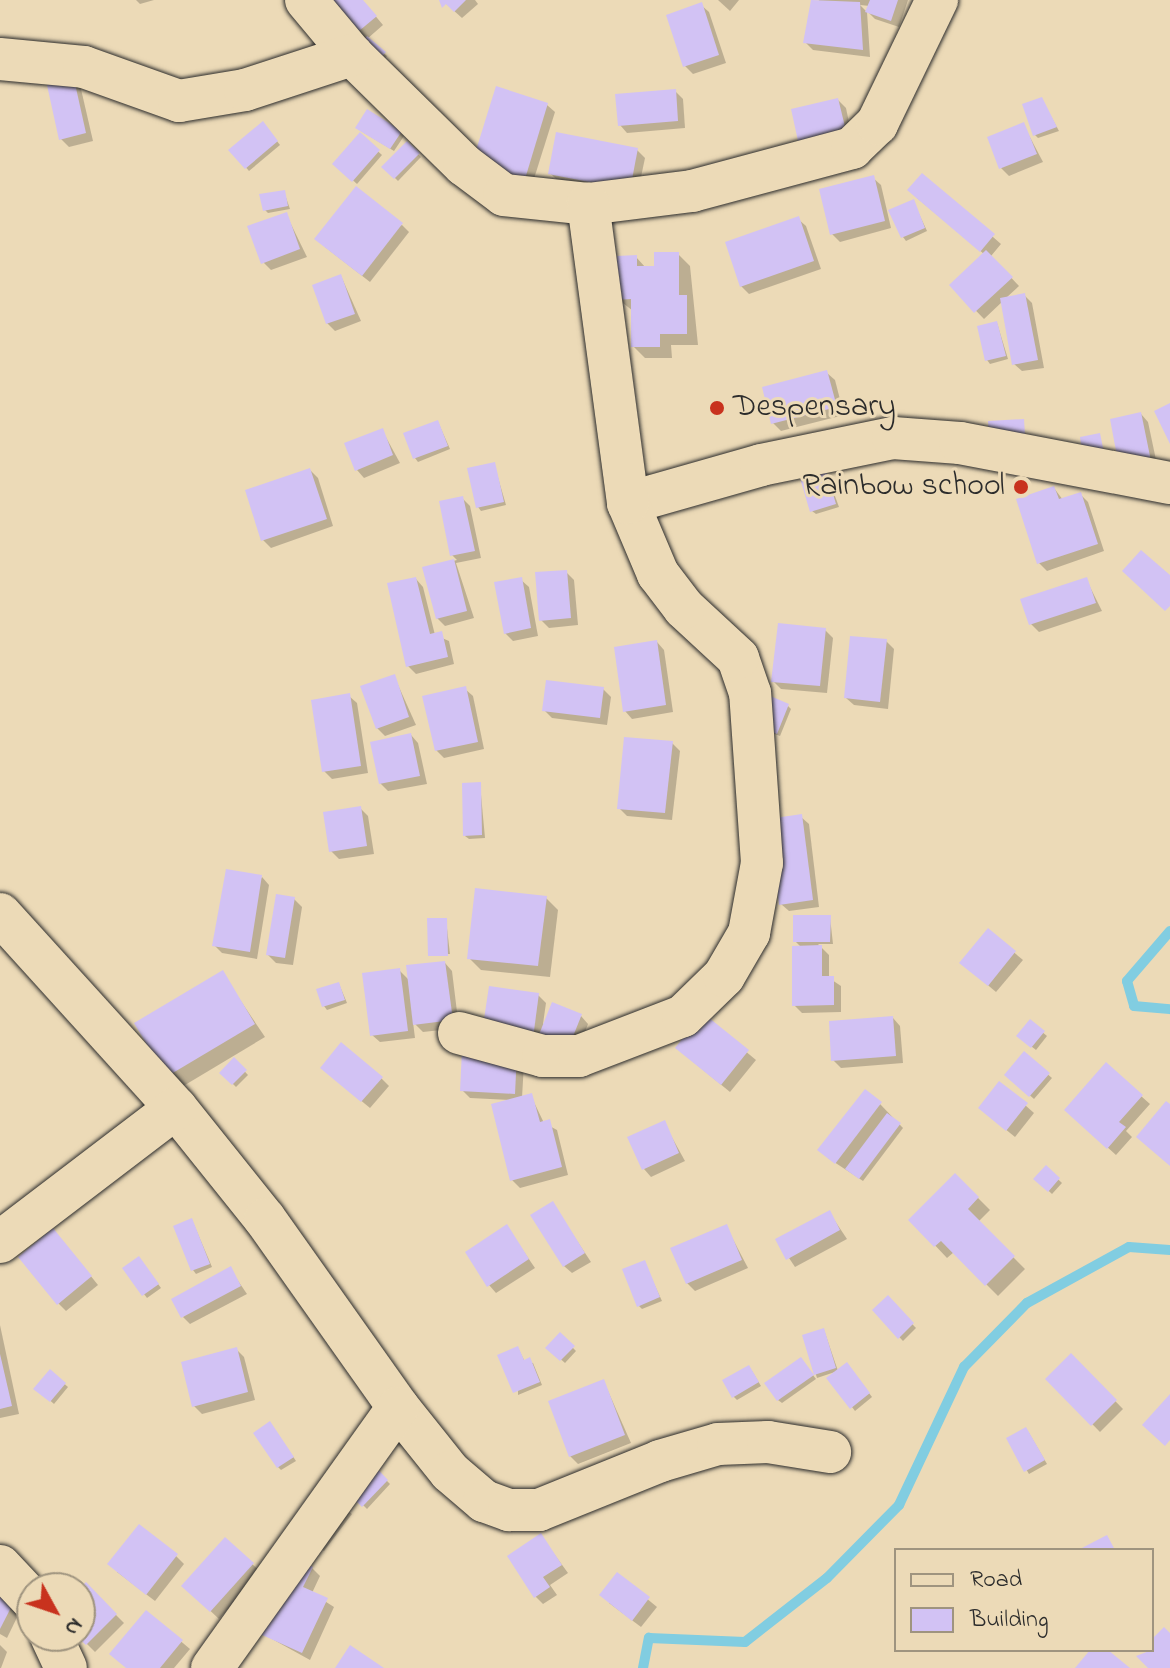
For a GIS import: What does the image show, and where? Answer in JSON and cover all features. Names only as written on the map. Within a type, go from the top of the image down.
[{"type":"street","points":[[306,0],[352,55],[464,165],[504,195],[588,204],[692,191],[852,148],[877,124],[937,0]]},
{"type":"street","points":[[0,59],[84,67],[179,101],[245,90],[352,55]]},
{"type":"street","points":[[459,1033],[543,1056],[579,1056],[683,1016],[724,976],[749,933],[762,863],[750,693],[738,658],[684,608],[658,574],[628,503],[588,204]]},
{"type":"street","points":[[628,503],[761,465],[893,438],[949,441],[1170,483]]},
{"type":"street","points":[[0,914],[176,1108],[265,1219],[398,1407],[450,1472],[484,1501],[509,1510],[539,1510],[660,1461],[718,1444],[768,1442],[830,1452]]},
{"type":"street","points":[[0,1242],[176,1108]]},
{"type":"street","points":[[212,1668],[398,1407]]},
{"type":"street","points":[[0,1566],[16,1583]]},
{"type":"building","points":[[320,0],[363,0],[377,16],[347,41]]},
{"type":"building","points":[[439,0],[466,0],[454,12],[446,4],[442,8]]},
{"type":"building","points":[[811,0],[860,2],[863,50],[803,43]]},
{"type":"building","points":[[870,0],[898,0],[891,21],[865,12]]},
{"type":"building","points":[[702,2],[719,55],[683,67],[666,15]]},
{"type":"building","points":[[367,36],[386,52],[374,65],[356,50]]},
{"type":"building","points":[[74,79],[86,133],[59,140],[47,85]]},
{"type":"building","points":[[496,86],[548,103],[525,179],[472,163]]},
{"type":"building","points":[[676,89],[678,121],[618,126],[615,94]]},
{"type":"building","points":[[1042,97],[1057,127],[1033,136],[1022,104]]},
{"type":"building","points":[[838,98],[848,139],[800,150],[791,109]]},
{"type":"building","points":[[367,109],[402,131],[390,149],[355,128]]},
{"type":"building","points":[[263,121],[278,141],[245,169],[228,150]]},
{"type":"building","points":[[1024,122],[1037,154],[999,169],[987,137]]},
{"type":"building","points":[[360,132],[380,150],[352,182],[332,164]]},
{"type":"building","points":[[556,132],[638,148],[630,190],[548,174]]},
{"type":"building","points":[[407,141],[420,153],[394,179],[381,167]]},
{"type":"building","points":[[922,173],[995,234],[980,252],[907,190]]},
{"type":"building","points":[[874,175],[885,221],[830,235],[819,189]]},
{"type":"building","points":[[356,186],[403,223],[362,276],[314,239]]},
{"type":"building","points":[[285,190],[288,206],[263,211],[259,194]]},
{"type":"building","points":[[914,199],[925,228],[901,238],[888,210]]},
{"type":"building","points":[[287,212],[300,249],[261,264],[247,226]]},
{"type":"building","points":[[799,216],[814,261],[740,287],[725,242]]},
{"type":"building","points":[[986,250],[1013,277],[974,313],[949,285]]},
{"type":"building","points":[[654,252],[679,252],[679,295],[687,295],[687,334],[660,334],[660,347],[631,347],[631,299],[616,300],[617,256],[637,255],[637,266],[654,266]]},
{"type":"building","points":[[341,274],[355,314],[326,324],[312,285]]},
{"type":"building","points":[[1025,293],[1038,360],[1012,365],[1000,298]]},
{"type":"building","points":[[997,321],[1006,356],[985,361],[977,326]]},
{"type":"building","points":[[827,370],[837,407],[771,424],[762,387]]},
{"type":"building","points":[[1170,403],[1170,444],[1154,411]]},
{"type":"building","points":[[1141,412],[1152,466],[1120,472],[1110,419]]},
{"type":"building","points":[[1024,419],[1025,435],[989,436],[988,421]]},
{"type":"building","points":[[438,420],[448,446],[413,459],[403,433]]},
{"type":"building","points":[[383,428],[393,455],[355,471],[344,443]]},
{"type":"building","points":[[1100,433],[1104,453],[1083,458],[1080,437]]},
{"type":"building","points":[[495,462],[504,502],[476,508],[467,468]]},
{"type":"building","points":[[825,467],[836,504],[810,512],[799,475]]},
{"type":"building","points":[[310,468],[327,519],[261,541],[245,490]]},
{"type":"building","points":[[1054,486],[1059,499],[1081,492],[1098,544],[1037,564],[1016,499]]},
{"type":"building","points":[[463,496],[475,551],[450,556],[439,501]]},
{"type":"building","points":[[1141,550],[1170,575],[1170,606],[1165,611],[1122,571]]},
{"type":"building","points":[[454,559],[467,611],[436,619],[422,567]]},
{"type":"building","points":[[567,570],[571,618],[539,621],[535,572]]},
{"type":"building","points":[[416,577],[430,634],[442,631],[448,657],[406,667],[387,583]]},
{"type":"building","points":[[522,577],[531,628],[504,634],[494,582]]},
{"type":"building","points":[[1087,577],[1096,603],[1029,625],[1020,599]]},
{"type":"building","points":[[778,623],[826,628],[820,686],[771,682]]},
{"type":"building","points":[[850,636],[887,639],[880,702],[844,698]]},
{"type":"building","points":[[657,640],[666,705],[623,712],[614,647]]},
{"type":"building","points":[[395,674],[409,717],[376,729],[360,686]]},
{"type":"building","points":[[546,680],[604,687],[600,718],[542,711]]},
{"type":"building","points":[[466,686],[478,742],[435,751],[422,696]]},
{"type":"building","points":[[350,693],[361,766],[322,772],[311,700]]},
{"type":"building","points":[[768,695],[789,704],[777,734],[755,726]]},
{"type":"building","points":[[411,733],[420,776],[379,784],[370,742]]},
{"type":"building","points":[[624,737],[673,741],[665,813],[617,809]]},
{"type":"building","points":[[481,782],[482,835],[463,836],[462,783]]},
{"type":"building","points":[[361,806],[367,846],[329,852],[323,812]]},
{"type":"building","points":[[802,814],[813,900],[779,905],[768,819]]},
{"type":"building","points":[[226,869],[262,875],[250,952],[212,946]]},
{"type":"building","points":[[475,888],[547,896],[538,966],[467,959]]},
{"type":"building","points":[[276,894],[295,897],[285,958],[266,955]]},
{"type":"building","points":[[793,915],[831,915],[830,942],[793,942]]},
{"type":"building","points":[[427,918],[447,918],[448,956],[428,956]]},
{"type":"building","points":[[988,928],[1016,951],[988,986],[959,963]]},
{"type":"building","points":[[822,945],[822,976],[834,976],[834,1005],[792,1006],[792,946]]},
{"type":"building","points":[[445,961],[453,1020],[413,1025],[406,965]]},
{"type":"building","points":[[400,968],[408,1031],[370,1036],[362,973]]},
{"type":"building","points":[[223,970],[255,1024],[166,1077],[134,1023]]},
{"type":"building","points":[[339,982],[345,1000],[322,1007],[316,989]]},
{"type":"building","points":[[489,986],[539,993],[532,1046],[481,1039]]},
{"type":"building","points":[[552,1002],[582,1014],[566,1054],[536,1042]]},
{"type":"building","points":[[703,1013],[749,1050],[721,1085],[675,1048]]},
{"type":"building","points":[[893,1016],[896,1056],[831,1061],[829,1021]]},
{"type":"building","points":[[1030,1019],[1045,1031],[1031,1048],[1016,1036]]},
{"type":"building","points":[[341,1042],[383,1077],[361,1102],[320,1068]]},
{"type":"building","points":[[462,1050],[517,1053],[515,1094],[460,1091]]},
{"type":"building","points":[[1024,1051],[1050,1073],[1029,1097],[1004,1075]]},
{"type":"building","points":[[234,1057],[247,1070],[232,1085],[219,1073]]},
{"type":"building","points":[[1106,1062],[1143,1095],[1119,1122],[1126,1127],[1107,1149],[1064,1110]]},
{"type":"building","points":[[999,1081],[1028,1103],[1006,1131],[978,1108]]},
{"type":"building","points":[[865,1089],[882,1102],[835,1164],[817,1150]]},
{"type":"building","points":[[532,1093],[540,1122],[550,1119],[562,1167],[510,1181],[491,1104]]},
{"type":"building","points":[[1166,1101],[1170,1104],[1170,1166],[1136,1137]]},
{"type":"building","points":[[887,1113],[901,1123],[859,1179],[845,1169]]},
{"type":"building","points":[[665,1120],[679,1153],[642,1170],[627,1137]]},
{"type":"building","points":[[1046,1165],[1060,1178],[1048,1192],[1033,1179]]},
{"type":"building","points":[[955,1173],[979,1197],[968,1209],[1015,1256],[985,1286],[941,1241],[934,1247],[908,1220]]},
{"type":"building","points":[[553,1201],[585,1253],[563,1267],[530,1215]]},
{"type":"building","points":[[830,1210],[840,1230],[786,1260],[775,1239]]},
{"type":"building","points":[[192,1218],[210,1264],[191,1271],[173,1226]]},
{"type":"building","points":[[507,1224],[529,1259],[487,1287],[465,1252]]},
{"type":"building","points":[[727,1224],[742,1260],[686,1284],[670,1248]]},
{"type":"building","points":[[53,1228],[92,1276],[57,1305],[18,1257]]},
{"type":"building","points":[[139,1256],[159,1284],[142,1296],[122,1268]]},
{"type":"building","points":[[645,1260],[660,1297],[637,1307],[622,1269]]},
{"type":"building","points":[[231,1266],[241,1286],[181,1318],[171,1299]]},
{"type":"building","points":[[888,1295],[914,1323],[898,1339],[872,1310]]},
{"type":"building","points":[[824,1328],[836,1368],[814,1375],[802,1335]]},
{"type":"building","points":[[560,1332],[575,1346],[560,1361],[545,1348]]},
{"type":"building","points":[[518,1346],[524,1360],[530,1357],[540,1382],[513,1393],[497,1355]]},
{"type":"building","points":[[237,1347],[248,1392],[192,1407],[181,1362]]},
{"type":"building","points":[[1071,1353],[1117,1400],[1091,1426],[1045,1379]]},
{"type":"building","points":[[0,1354],[12,1406],[0,1409]]},
{"type":"building","points":[[801,1357],[814,1375],[777,1401],[764,1383]]},
{"type":"building","points":[[847,1362],[870,1393],[850,1409],[826,1378]]},
{"type":"building","points":[[749,1365],[759,1382],[732,1398],[722,1380]]},
{"type":"building","points":[[50,1369],[66,1383],[50,1402],[33,1389]]},
{"type":"building","points":[[604,1379],[625,1435],[569,1457],[548,1401]]},
{"type":"building","points":[[1170,1394],[1170,1440],[1165,1446],[1142,1425]]},
{"type":"building","points":[[270,1421],[294,1457],[277,1468],[253,1433]]},
{"type":"building","points":[[1026,1427],[1045,1460],[1024,1472],[1006,1438]]},
{"type":"building","points":[[371,1462],[388,1480],[362,1507],[344,1489]]},
{"type":"building","points":[[139,1524],[178,1554],[146,1595],[107,1564]]},
{"type":"building","points":[[541,1533],[562,1565],[543,1577],[550,1587],[534,1598],[507,1556]]},
{"type":"building","points":[[1107,1535],[1114,1548],[1082,1548]]},
{"type":"building","points":[[225,1537],[254,1563],[210,1612],[181,1586]]},
{"type":"building","points":[[296,1558],[313,1567],[303,1587],[328,1598],[302,1653],[260,1634]]},
{"type":"building","points":[[617,1572],[650,1597],[632,1621],[599,1595]]},
{"type":"building","points":[[0,1578],[16,1586],[16,1598],[0,1629]]},
{"type":"building","points":[[96,1592],[117,1614],[96,1635]]},
{"type":"building","points":[[146,1610],[183,1640],[160,1668],[126,1668],[109,1654]]},
{"type":"building","points":[[1164,1627],[1170,1633],[1170,1668],[1148,1668],[1136,1656],[1154,1652],[1154,1637]]},
{"type":"building","points":[[350,1645],[384,1668],[335,1668]]},
{"type":"building","points":[[1088,1652],[1110,1652],[1130,1668],[1075,1668]]},
{"type":"waterway","points":[[1170,931],[1127,981],[1134,1006],[1170,1009]]},
{"type":"waterway","points":[[643,1668],[649,1638],[745,1642],[827,1578],[899,1505],[964,1367],[1027,1303],[1129,1247],[1170,1250]]},
{"type":"place","name":"Despensary","points":[[717,408]]},
{"type":"place","name":"Rainbow school","points":[[1021,487]]}]
